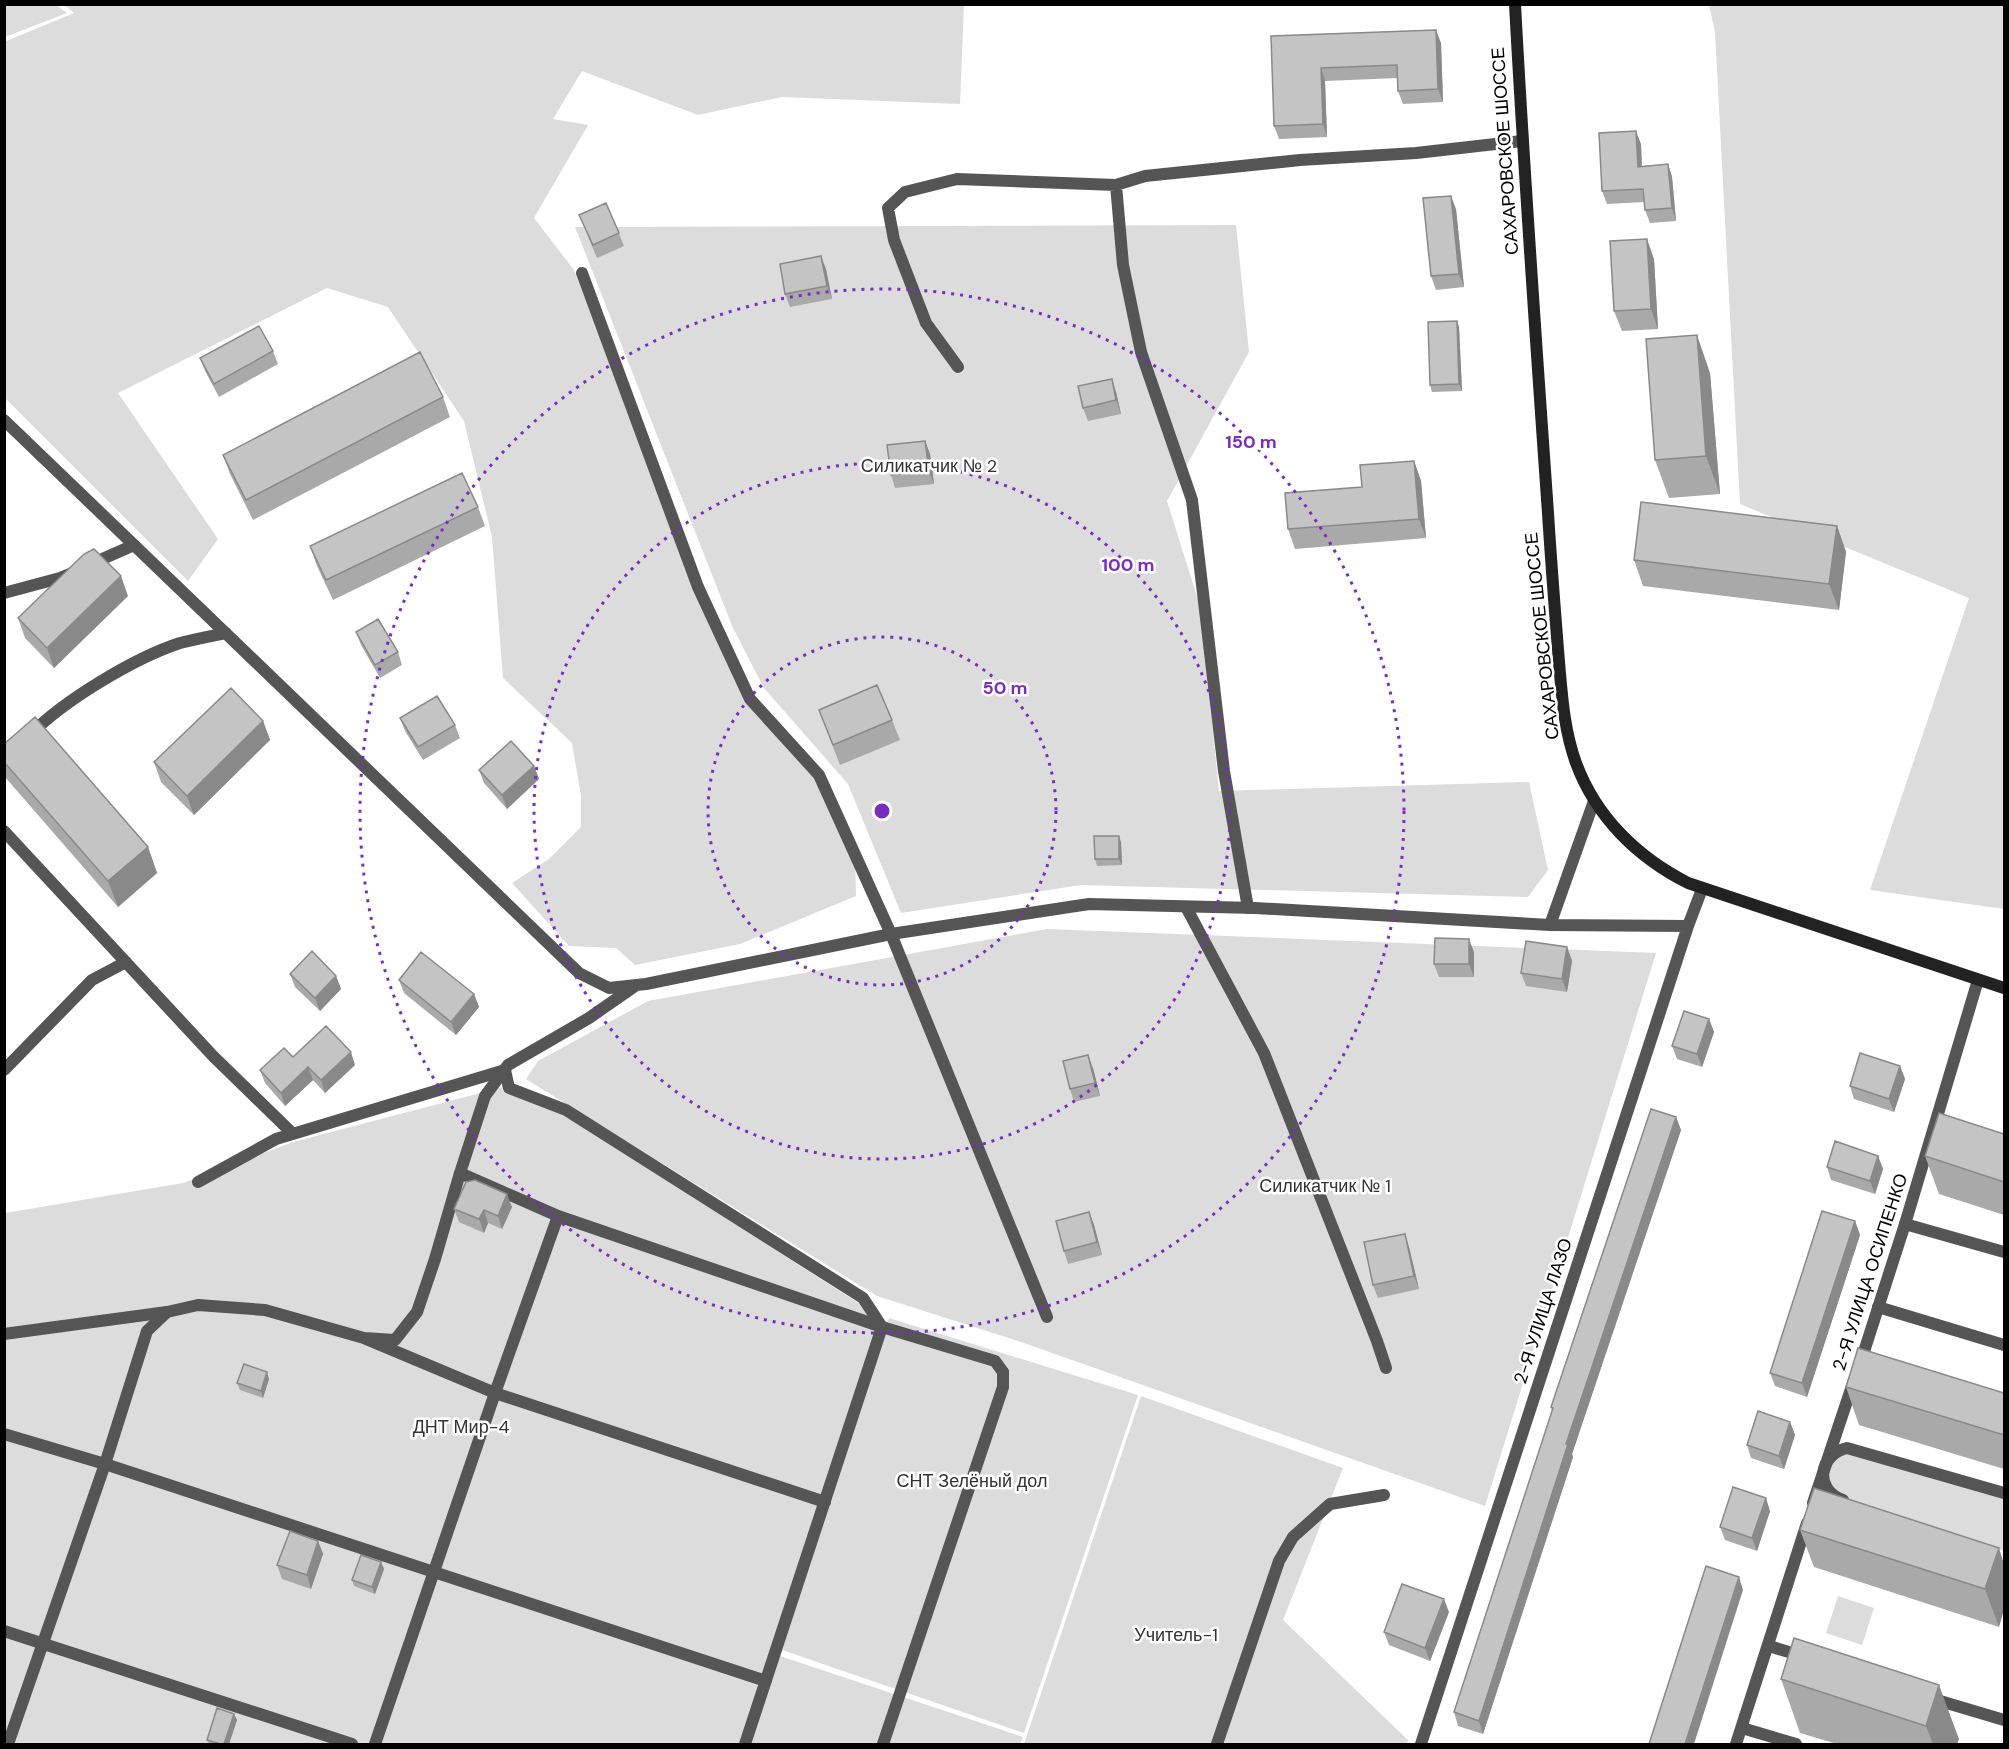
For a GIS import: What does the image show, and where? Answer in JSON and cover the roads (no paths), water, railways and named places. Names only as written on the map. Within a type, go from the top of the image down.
[{"type":"main road","name":"САХАРОВСКОЕ ШОССЕ","points":[[1515,4],[1522,141],[1554,607],[1564,709],[1568,736],[1576,763],[1594,801],[1613,826],[1641,854],[1674,876],[1702,889],[2004,988]]},
{"type":"street","points":[[958,367],[926,323],[894,240],[888,208],[905,192],[957,179],[1116,185],[1145,176],[1300,159],[1416,153],[1522,141]]},
{"type":"street","points":[[1116,185],[1123,265],[1142,352],[1192,500],[1224,771],[1248,908]]},
{"type":"street","points":[[582,273],[698,587],[750,699],[819,775],[891,934],[1047,1317]]},
{"type":"street","points":[[4,420],[579,973],[609,988],[636,985],[891,934],[1089,904],[1248,908],[1550,925],[1688,926]]},
{"type":"street","points":[[4,592],[60,578],[134,545]]},
{"type":"street","points":[[18,748],[39,726],[92,687],[149,656],[180,643],[226,633]]},
{"type":"street","points":[[1550,925],[1594,801]]},
{"type":"street","points":[[4,831],[213,1056],[293,1134]]},
{"type":"street","name":"2-Я УЛИЦА ЛАЗО","points":[[1421,1744],[1702,889]]},
{"type":"street","points":[[1186,907],[1264,1053],[1386,1368]]},
{"type":"street","points":[[4,1070],[92,980],[126,963]]},
{"type":"street","name":"2-Я УЛИЦА ОСИПЕНКО","points":[[1736,1744],[1826,1462],[1867,1359],[1878,1307],[1977,980]]},
{"type":"street","points":[[364,1338],[395,1340],[417,1312],[485,1096],[508,1065],[589,1018],[636,985]]},
{"type":"street","points":[[198,1182],[276,1139],[505,1070]]},
{"type":"street","points":[[505,1070],[509,1088],[566,1110],[863,1298],[882,1327]]},
{"type":"street","points":[[460,1173],[558,1216],[882,1327],[995,1361],[1003,1372],[1004,1387],[883,1744]]},
{"type":"street","points":[[375,1744],[558,1216]]},
{"type":"street","points":[[1905,1224],[2004,1252]]},
{"type":"street","points":[[4,1334],[167,1312],[198,1305],[265,1310],[364,1338],[495,1393],[825,1503]]},
{"type":"street","points":[[1878,1307],[2004,1346]]},
{"type":"street","points":[[8,1744],[105,1464],[147,1331],[167,1312]]},
{"type":"street","points":[[745,1744],[882,1327]]},
{"type":"street","points":[[4,1434],[105,1464],[766,1681]]},
{"type":"street","points":[[1859,1505],[1832,1496],[1824,1487],[1826,1462],[1837,1451],[1847,1448],[2004,1493]]},
{"type":"street","points":[[1217,1744],[1279,1561],[1293,1537],[1330,1504],[1384,1495]]},
{"type":"street","points":[[4,1631],[352,1744]]},
{"type":"street","points":[[1769,1646],[1814,1660]]},
{"type":"street","points":[[1915,1693],[2004,1720]]},
{"type":"street","points":[[1742,1728],[1796,1744]]},
{"type":"park label","name":"Силикатчик № 2","points":[[929,466]]},
{"type":"park label","name":"Силикатчик № 1","points":[[1325,1186]]},
{"type":"park label","name":"ДНТ Мир-4","points":[[461,1427]]},
{"type":"park label","name":"СНТ Зелёный дол","points":[[972,1481]]},
{"type":"park label","name":"Учитель-1","points":[[1176,1635]]}]
